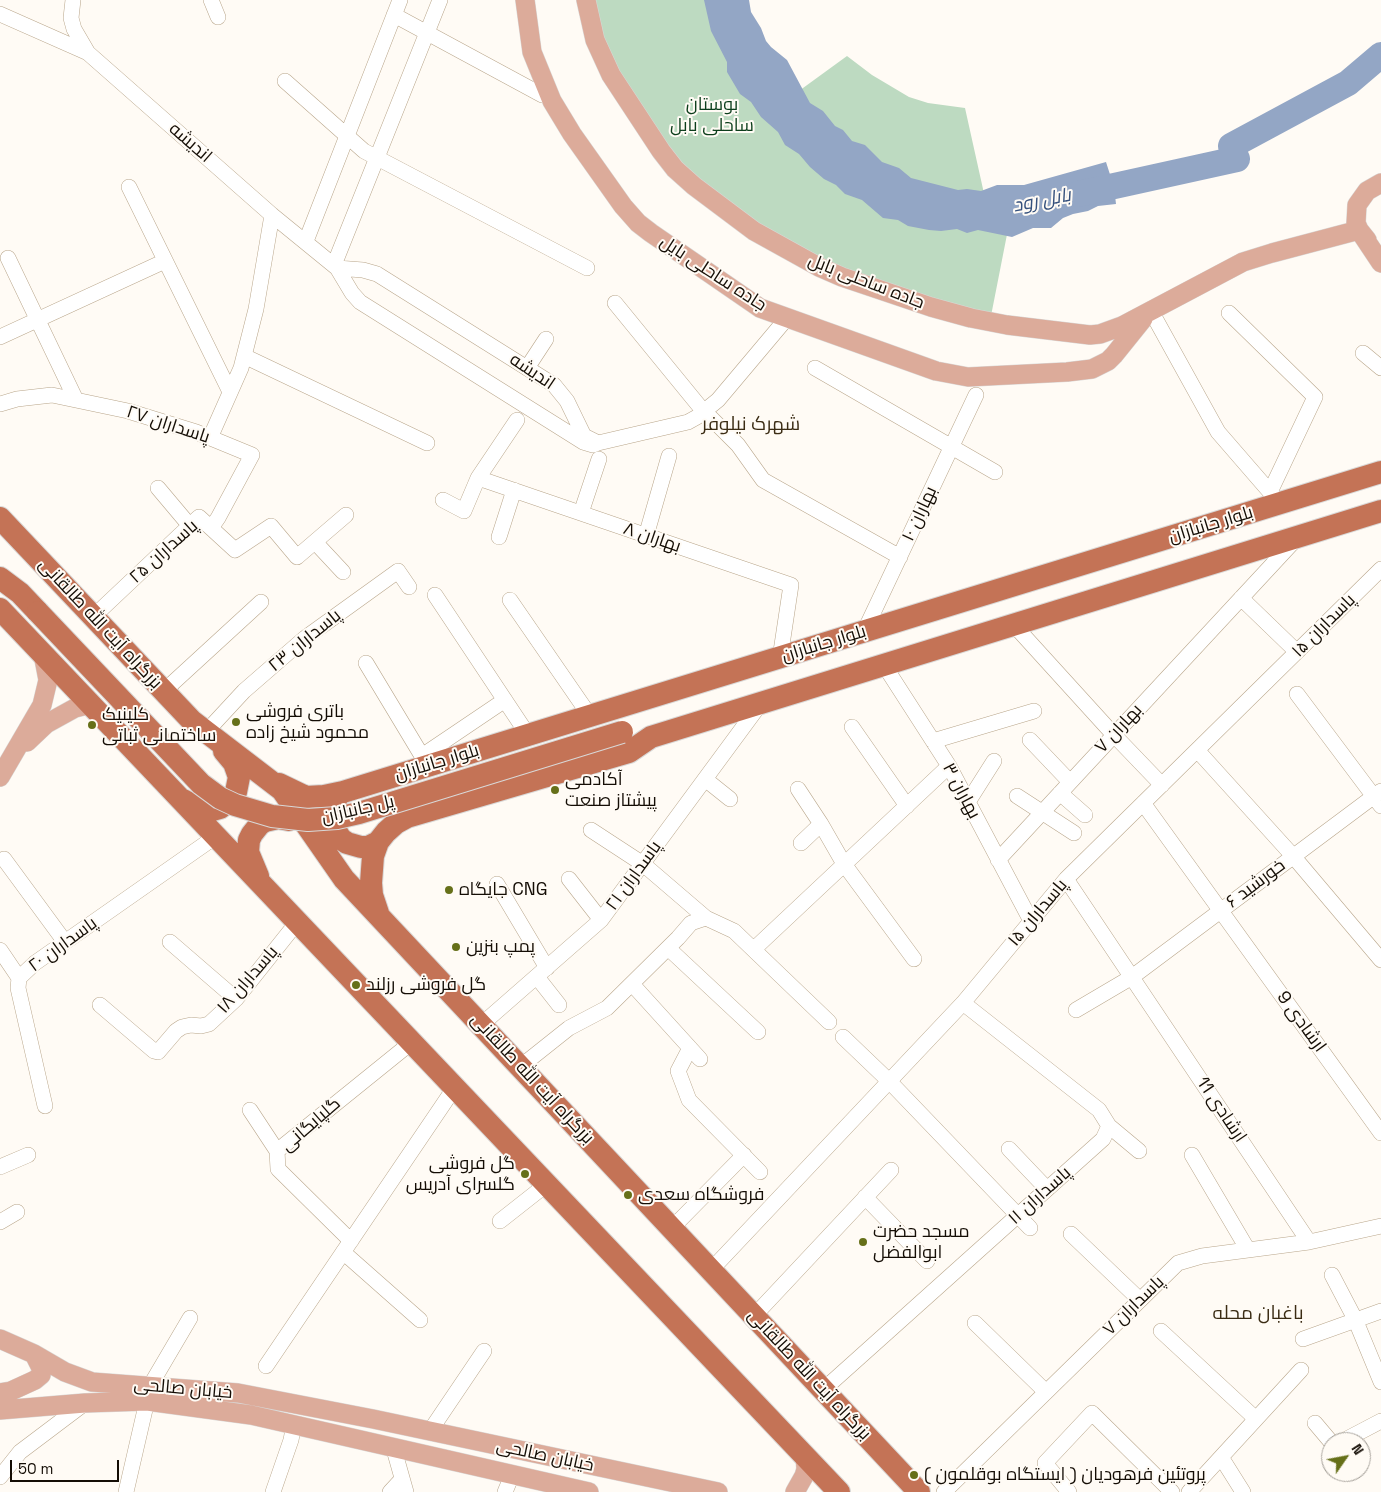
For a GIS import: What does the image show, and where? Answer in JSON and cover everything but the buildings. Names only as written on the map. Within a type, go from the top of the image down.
[{"type":"highway","name":"بلوار جانبازان","points":[[269,778],[306,797],[343,792],[425,761],[528,735],[864,632],[1274,498],[1381,472]]},
{"type":"highway","points":[[379,916],[372,895],[370,871],[372,856],[378,842],[396,823],[412,815],[629,752],[651,737],[1381,512]]},
{"type":"highway","name":"بزرگراه آیت الله طالقانی","points":[[0,518],[199,726],[269,778],[282,790],[339,873],[919,1492]]},
{"type":"highway","name":"پل جانبازان","points":[[0,578],[20,593],[201,784],[220,798],[235,805],[272,816],[308,820],[353,815],[622,732]]},
{"type":"highway","points":[[0,609],[839,1492]]},
{"type":"highway","points":[[182,800],[198,808],[213,810],[227,804],[236,792],[238,785],[239,777],[234,763],[199,726]]},
{"type":"highway","points":[[343,792],[334,804],[332,811],[332,826],[340,839],[354,846],[368,846],[378,842]]},
{"type":"highway","points":[[260,882],[248,852],[249,840],[260,824],[278,818],[290,820],[300,827],[339,873]]},
{"type":"main road","name":"جاده ساحلی بایل","points":[[525,0],[532,52],[552,101],[572,134],[631,216],[650,233],[750,302],[760,308],[787,318],[954,376],[1067,372]]},
{"type":"main road","name":"جاده ساحلی بابل","points":[[586,0],[595,40],[611,75],[661,152],[694,186],[754,231],[789,252],[819,267],[931,307],[1007,325],[1090,335],[1114,329],[1250,260],[1359,230]]},
{"type":"main road","points":[[1381,184],[1367,192],[1357,206],[1356,214],[1359,230],[1381,263]]},
{"type":"main road","points":[[1359,230],[1371,243],[1381,247]]},
{"type":"main road","name":"جاده ساحلی بابل","points":[[1067,372],[1092,369],[1108,361],[1114,356],[1135,327],[1151,311]]},
{"type":"main road","points":[[0,777],[42,705],[48,680],[43,654]]},
{"type":"main road","points":[[14,755],[46,724],[75,708],[91,704]]},
{"type":"main road","points":[[622,732],[632,732],[651,737]]},
{"type":"main road","name":"خيابان صالحی","points":[[0,1340],[34,1354],[65,1372],[92,1382],[366,1441]]},
{"type":"main road","points":[[0,1393],[11,1391],[35,1380],[41,1375],[41,1368],[34,1354]]},
{"type":"main road","points":[[85,1403],[92,1382]]},
{"type":"main road","name":"خيابان صالحی","points":[[0,1410],[85,1403],[149,1393],[238,1393],[372,1419]]},
{"type":"main road","name":"خیابان صالحی","points":[[372,1419],[718,1492]]},
{"type":"main road","name":"خیابان صالحی","points":[[366,1441],[392,1446],[508,1483],[589,1492]]},
{"type":"main road","points":[[794,1492],[804,1476],[806,1469],[805,1456]]},
{"type":"street","name":"اندیشه","points":[[73,0],[71,18],[74,28],[88,53],[272,215],[336,267],[352,293],[360,302],[577,432]]},
{"type":"street","points":[[211,0],[218,16]]},
{"type":"street","points":[[306,241],[400,0]]},
{"type":"street","points":[[336,267],[440,0]]},
{"type":"street","points":[[0,14],[88,53]]},
{"type":"street","points":[[394,15],[542,95]]},
{"type":"street","points":[[284,81],[364,151],[587,268]]},
{"type":"street","points":[[130,187],[230,392]]},
{"type":"street","points":[[210,438],[241,368],[256,309],[272,215]]},
{"type":"street","points":[[8,258],[76,400]]},
{"type":"street","points":[[0,337],[165,261]]},
{"type":"street","name":"اندیشه","points":[[336,267],[363,270],[376,274],[554,385],[567,401],[577,432]]},
{"type":"street","points":[[615,303],[702,409],[738,445],[763,480],[900,557]]},
{"type":"street","points":[[1151,311],[1218,432],[1274,498],[1316,397],[1230,313]]},
{"type":"street","points":[[577,432],[598,443],[688,422],[702,409],[718,400],[787,318]]},
{"type":"street","points":[[527,368],[546,339]]},
{"type":"street","points":[[1363,353],[1381,368]]},
{"type":"street","points":[[244,356],[427,443]]},
{"type":"street","points":[[816,368],[995,472]]},
{"type":"street","name":"پاسداران ۲۷","points":[[0,404],[17,399],[52,395],[128,411],[210,438],[252,455],[211,528]]},
{"type":"street","name":"بهاران ۱۰","points":[[864,632],[976,395]]},
{"type":"street","points":[[443,500],[464,511],[478,478],[517,420]]},
{"type":"street","points":[[646,536],[669,456]]},
{"type":"street","points":[[581,513],[599,459]]},
{"type":"street","name":"بهاران ۸","points":[[478,478],[791,585],[780,658]]},
{"type":"street","points":[[158,488],[190,526]]},
{"type":"street","points":[[499,537],[514,490]]},
{"type":"street","name":"پاسداران ۲۵","points":[[93,617],[199,517],[235,550],[271,526],[297,557],[346,515]]},
{"type":"street","name":"بهاران ۷","points":[[998,860],[1298,537]]},
{"type":"street","points":[[315,542],[343,572]]},
{"type":"street","name":"پاسداران ۱۵","points":[[711,1270],[963,1003],[1066,879],[1381,569]]},
{"type":"street","name":"پاسداران ۲۳","points":[[199,726],[244,691],[305,638],[398,571],[409,587]]},
{"type":"street","points":[[435,595],[528,735]]},
{"type":"street","points":[[1241,598],[1297,652]]},
{"type":"street","points":[[510,600],[590,716]]},
{"type":"street","points":[[164,691],[261,602]]},
{"type":"street","points":[[1014,625],[1162,785]]},
{"type":"street","points":[[366,663],[425,761],[505,700]]},
{"type":"street","name":"بهاران ۳","points":[[884,665],[950,766],[1031,921]]},
{"type":"street","points":[[1297,694],[1379,797]]},
{"type":"street","name":"پاسداران ۲۱","points":[[481,1025],[601,920],[761,702]]},
{"type":"street","points":[[934,742],[1034,712]]},
{"type":"street","points":[[852,727],[907,806]]},
{"type":"street","points":[[1030,740],[1085,815]]},
{"type":"street","points":[[1197,750],[1293,856],[1381,960]]},
{"type":"street","points":[[968,802],[994,761]]},
{"type":"street","points":[[754,949],[950,766]]},
{"type":"street","points":[[705,779],[730,799]]},
{"type":"street","points":[[798,789],[844,864],[914,959]]},
{"type":"street","points":[[1018,796],[1074,833]]},
{"type":"street","name":"خورشید ۶","points":[[1076,1010],[1132,977],[1293,856],[1379,797]]},
{"type":"street","name":"ارشادی 9","points":[[1143,803],[1381,1133]]},
{"type":"street","points":[[801,843],[821,824]]},
{"type":"street","points":[[591,830],[643,864],[706,918],[734,931],[829,1022]]},
{"type":"street","name":"پاسداران ۲۰","points":[[45,1106],[18,988],[19,978],[65,942],[215,837]]},
{"type":"street","points":[[4,859],[65,942]]},
{"type":"street","points":[[569,879],[601,920]]},
{"type":"street","name":"ارشادی 11","points":[[1066,879],[1309,1242]]},
{"type":"street","points":[[497,884],[560,1005]]},
{"type":"street","points":[[520,1067],[570,1028],[607,1008],[691,923],[706,918]]},
{"type":"street","name":"پاسداران ۱۸","points":[[100,1005],[154,1051],[158,1052],[182,1027],[209,1024],[236,999],[291,930],[300,924]]},
{"type":"street","points":[[170,942],[236,999]]},
{"type":"street","points":[[668,948],[758,1032]]},
{"type":"street","points":[[0,950],[19,978]]},
{"type":"street","points":[[632,984],[700,1059]]},
{"type":"street","points":[[963,1003],[1099,1110],[1109,1126],[1139,1151]]},
{"type":"street","points":[[843,1037],[889,1081],[1030,1228]]},
{"type":"street","name":"گلپایگانی","points":[[412,1042],[277,1151],[278,1169],[347,1246],[420,1320]]},
{"type":"street","points":[[690,1048],[678,1071],[689,1100],[760,1172]]},
{"type":"street","points":[[266,1366],[455,1087]]},
{"type":"street","points":[[250,1110],[277,1151]]},
{"type":"street","name":"پاسداران ١١","points":[[824,1390],[1103,1139],[1109,1126]]},
{"type":"street","points":[[1009,1149],[1048,1189]]},
{"type":"street","points":[[0,1167],[28,1154]]},
{"type":"street","points":[[672,1228],[744,1155]]},
{"type":"street","points":[[1192,1155],[1248,1250]]},
{"type":"street","points":[[754,1316],[891,1170]]},
{"type":"street","points":[[500,1221],[547,1184]]},
{"type":"street","points":[[865,1197],[927,1261]]},
{"type":"street","points":[[0,1222],[17,1212]]},
{"type":"street","name":"پاسداران ۷","points":[[944,1492],[1178,1262],[1202,1256],[1309,1242],[1380,1227]]},
{"type":"street","points":[[1071,1234],[1140,1300]]},
{"type":"street","points":[[1332,1275],[1355,1319],[1381,1382]]},
{"type":"street","points":[[1303,1339],[1381,1311]]},
{"type":"street","points":[[126,1492],[149,1393],[190,1318]]},
{"type":"street","points":[[975,1323],[1046,1392]]},
{"type":"street","points":[[1162,1331],[1256,1418]]},
{"type":"street","points":[[430,1431],[484,1351]]},
{"type":"street","points":[[1189,1492],[1301,1370]]},
{"type":"street","points":[[0,1477],[20,1452],[85,1403]]},
{"type":"street","points":[[1068,1492],[1045,1463],[1092,1413],[1172,1492]]},
{"type":"street","points":[[1360,1432],[1381,1421]]},
{"type":"street","points":[[1315,1423],[1323,1432]]},
{"type":"street","points":[[273,1492],[291,1440],[294,1424]]},
{"type":"street","points":[[390,1492],[404,1485],[392,1446]]},
{"type":"street","points":[[1221,1457],[1243,1492]]},
{"type":"green space","name":"بوستان ساحلی بابل","points":[[586,0],[721,0],[781,104],[847,56],[872,75],[909,97],[928,103],[965,108],[987,207],[1012,209],[990,321],[931,307],[754,231],[646,130]]},
{"type":"water","points":[[704,0],[749,0],[751,12],[761,28],[766,41],[787,60],[810,103],[823,111],[835,126],[843,130],[852,141],[865,145],[882,162],[899,168],[911,178],[958,190],[981,191],[997,185],[1024,185],[1106,162],[1114,187],[1116,204],[1098,206],[1063,218],[1051,228],[1033,228],[1012,237],[978,230],[967,233],[957,229],[929,230],[908,226],[898,220],[883,218],[862,200],[845,194],[836,185],[824,179],[810,167],[799,154],[785,145],[778,132],[761,117],[751,102],[740,94],[727,72],[727,62],[711,31]]},
{"type":"waterway","name":"بابل رود","points":[[1078,194],[1237,159],[1231,146],[1348,83],[1381,55]]},
{"type":"place","name":"باتری فروشی محمود شیخ زاده","points":[[236,722]]},
{"type":"place","name":"کلینیک ساختمانی ثباتی","points":[[92,725]]},
{"type":"place","name":"آکادمی پیشتاز صنعت","points":[[555,790]]},
{"type":"place","name":"جایگاه CNG","points":[[449,890]]},
{"type":"place","name":"پمپ بنزین","points":[[456,947]]},
{"type":"place","name":"گل فروشی رزلند","points":[[356,985]]},
{"type":"place","name":"گل فروشی گلسرای آدریس","points":[[525,1174]]},
{"type":"place","name":"فروشگاه سعدی","points":[[628,1195]]},
{"type":"place","name":"مسجد حضرت ابوالفضل","points":[[863,1242]]},
{"type":"place","name":"پروتئین فرهودیان ( ایستگاه بوقلمون )","points":[[914,1475]]},
{"type":"district","name":"شهرک نیلوفر","points":[[751,425]]},
{"type":"district","name":"باغبان محله","points":[[1258,1314]]}]
